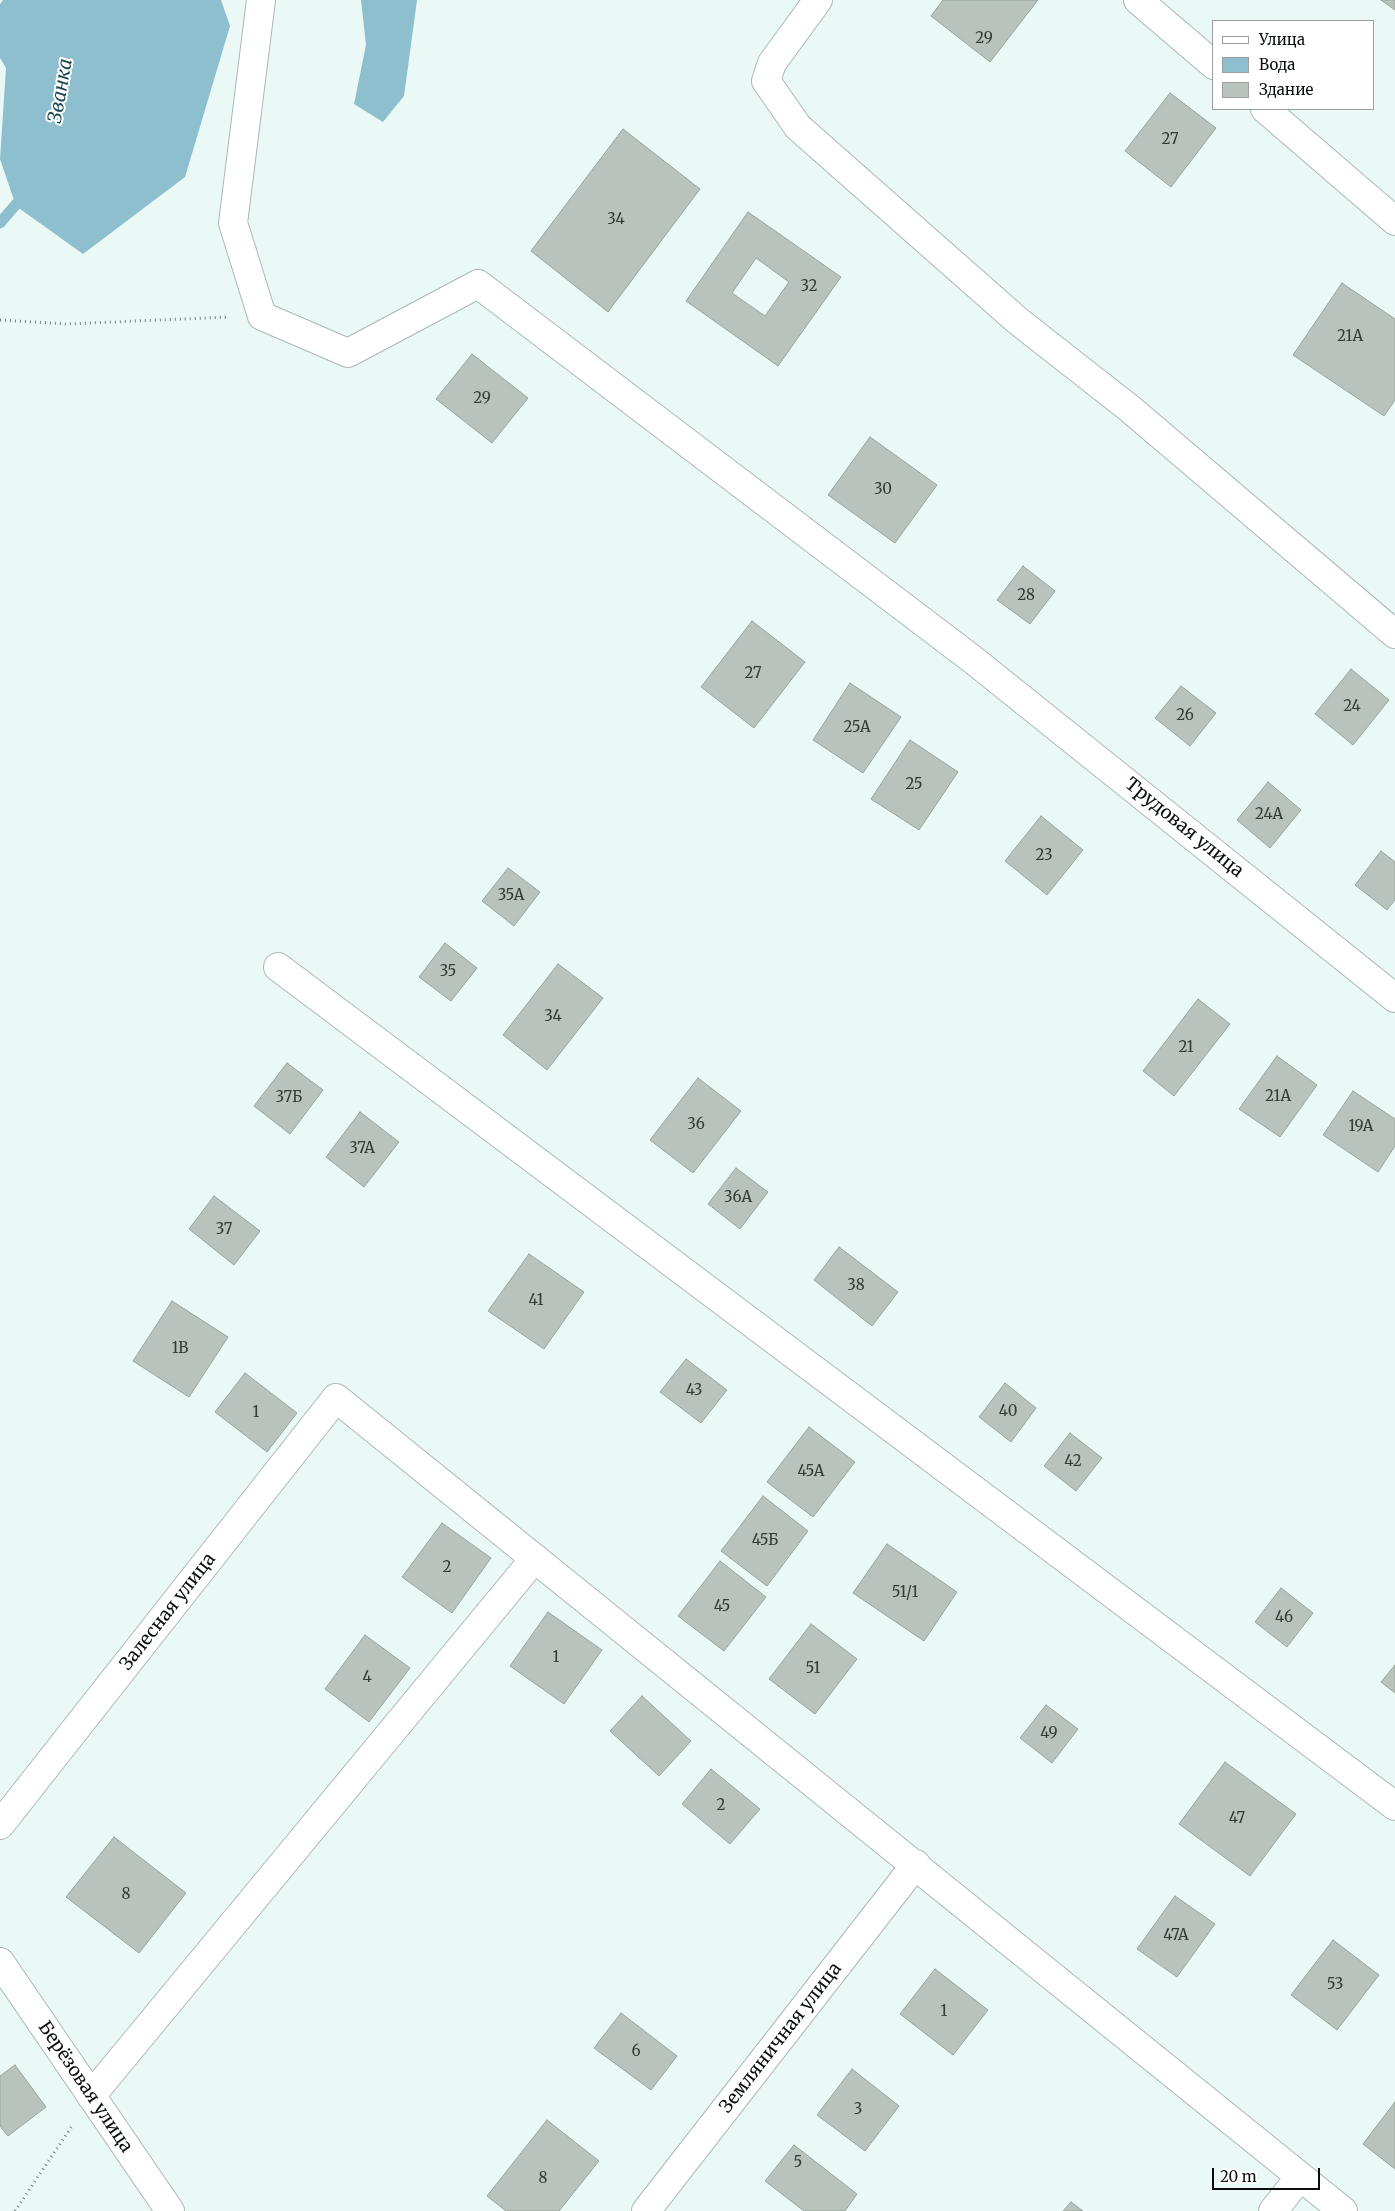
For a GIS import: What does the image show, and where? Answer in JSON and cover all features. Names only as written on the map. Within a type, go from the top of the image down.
[{"type":"street","points":[[261,0],[233,223],[262,316]]},
{"type":"street","points":[[818,0],[772,63],[766,81],[798,127],[1018,322],[1129,408],[1395,634]]},
{"type":"street","points":[[1138,0],[1212,63]]},
{"type":"street","points":[[1266,110],[1395,221]]},
{"type":"street","name":"Трудовая улица","points":[[262,316],[348,353],[478,284],[972,659],[1395,998]]},
{"type":"street","points":[[278,967],[1395,1806]]},
{"type":"street","name":"Залесная улица","points":[[0,1825],[336,1398],[535,1558]]},
{"type":"street","points":[[91,2096],[535,1558],[1343,2211]]},
{"type":"street","name":"Земляничная улица","points":[[646,2211],[916,1864]]},
{"type":"street","name":"Берёзовая улица","points":[[0,1962],[170,2211]]},
{"type":"street","points":[[1273,2211],[1300,2176]]},
{"type":"path","points":[[0,320],[67,324],[262,316]]},
{"type":"path","points":[[15,2211],[91,2096]]},
{"type":"water","points":[[3,0],[221,0],[230,26],[185,177],[83,254],[16,206],[0,159],[6,68],[0,58],[0,4]]},
{"type":"water","points":[[361,0],[417,0],[404,96],[383,122],[354,104],[366,45]]},
{"type":"building","points":[[943,0],[1038,0],[990,62],[931,16]]},
{"type":"building","points":[[1381,0],[1395,0],[1395,10]]},
{"type":"building","points":[[1170,93],[1216,128],[1171,187],[1125,151]]},
{"type":"building","points":[[623,129],[700,189],[608,312],[531,251]]},
{"type":"building","points":[[748,212],[841,277],[778,366],[686,301]],"holes":[[[756,258],[789,282],[765,316],[732,293]]]},
{"type":"building","points":[[1342,283],[1395,319],[1395,400],[1384,416],[1293,355]]},
{"type":"building","points":[[472,354],[528,398],[492,443],[436,399]]},
{"type":"building","points":[[870,437],[937,485],[895,543],[828,495]]},
{"type":"building","points":[[1023,566],[1055,591],[1030,624],[997,600]]},
{"type":"building","points":[[752,621],[805,662],[754,728],[701,687]]},
{"type":"building","points":[[1351,669],[1389,700],[1353,745],[1315,714]]},
{"type":"building","points":[[850,683],[901,717],[863,773],[813,740]]},
{"type":"building","points":[[1181,686],[1216,713],[1190,746],[1155,718]]},
{"type":"building","points":[[910,740],[958,772],[919,830],[871,799]]},
{"type":"building","points":[[1268,782],[1301,810],[1270,848],[1237,820]]},
{"type":"building","points":[[1041,816],[1083,850],[1047,895],[1005,861]]},
{"type":"building","points":[[1381,851],[1395,862],[1395,900],[1387,910],[1355,885]]},
{"type":"building","points":[[508,868],[540,892],[514,926],[482,901]]},
{"type":"building","points":[[445,943],[477,968],[451,1001],[419,977]]},
{"type":"building","points":[[558,964],[603,998],[547,1070],[503,1035]]},
{"type":"building","points":[[1198,999],[1230,1024],[1174,1096],[1143,1071]]},
{"type":"building","points":[[1277,1056],[1317,1085],[1280,1137],[1239,1109]]},
{"type":"building","points":[[287,1063],[323,1090],[290,1134],[254,1106]]},
{"type":"building","points":[[698,1078],[741,1111],[693,1173],[650,1140]]},
{"type":"building","points":[[1353,1091],[1395,1119],[1395,1146],[1378,1172],[1323,1135]]},
{"type":"building","points":[[360,1112],[399,1142],[364,1187],[326,1157]]},
{"type":"building","points":[[736,1168],[768,1192],[740,1229],[708,1204]]},
{"type":"building","points":[[214,1196],[260,1231],[234,1265],[189,1229]]},
{"type":"building","points":[[839,1247],[898,1292],[872,1326],[814,1280]]},
{"type":"building","points":[[529,1254],[584,1292],[544,1349],[488,1311]]},
{"type":"building","points":[[172,1301],[228,1337],[189,1397],[133,1361]]},
{"type":"building","points":[[686,1359],[727,1390],[701,1423],[660,1392]]},
{"type":"building","points":[[245,1373],[297,1413],[267,1452],[215,1412]]},
{"type":"building","points":[[1005,1383],[1036,1408],[1011,1442],[979,1417]]},
{"type":"building","points":[[809,1427],[855,1462],[813,1517],[767,1482]]},
{"type":"building","points":[[1070,1433],[1102,1458],[1076,1491],[1044,1466]]},
{"type":"building","points":[[763,1496],[808,1531],[767,1586],[721,1551]]},
{"type":"building","points":[[442,1523],[491,1558],[452,1613],[402,1577]]},
{"type":"building","points":[[887,1544],[957,1592],[924,1641],[853,1593]]},
{"type":"building","points":[[720,1561],[766,1597],[724,1651],[678,1616]]},
{"type":"building","points":[[1281,1588],[1313,1613],[1287,1647],[1255,1622]]},
{"type":"building","points":[[548,1612],[602,1650],[564,1704],[510,1666]]},
{"type":"building","points":[[811,1624],[857,1659],[815,1714],[769,1679]]},
{"type":"building","points":[[365,1635],[410,1668],[369,1722],[325,1689]]},
{"type":"building","points":[[1395,1665],[1395,1693],[1381,1682]]},
{"type":"building","points":[[642,1696],[691,1741],[659,1776],[610,1731]]},
{"type":"building","points":[[1046,1705],[1078,1729],[1052,1763],[1020,1738]]},
{"type":"building","points":[[1225,1762],[1296,1814],[1250,1876],[1179,1824]]},
{"type":"building","points":[[711,1769],[760,1809],[730,1844],[682,1804]]},
{"type":"building","points":[[114,1837],[186,1893],[139,1953],[66,1897]]},
{"type":"building","points":[[1175,1896],[1215,1924],[1177,1977],[1137,1949]]},
{"type":"building","points":[[1333,1940],[1379,1975],[1337,2030],[1291,1995]]},
{"type":"building","points":[[935,1969],[988,2010],[953,2055],[900,2014]]},
{"type":"building","points":[[621,2013],[677,2056],[651,2090],[594,2048]]},
{"type":"building","points":[[15,2065],[46,2107],[8,2136],[0,2126],[0,2076]]},
{"type":"building","points":[[852,2069],[899,2106],[865,2151],[817,2115]]},
{"type":"building","points":[[1395,2102],[1395,2169],[1363,2144]]},
{"type":"building","points":[[547,2120],[599,2161],[559,2211],[506,2211],[487,2196]]},
{"type":"building","points":[[794,2145],[857,2194],[845,2211],[804,2211],[765,2181]]},
{"type":"building","points":[[1071,2202],[1083,2211],[1063,2211]]},
{"type":"waterway","name":"Званка","points":[[0,223],[25,194]]}]
